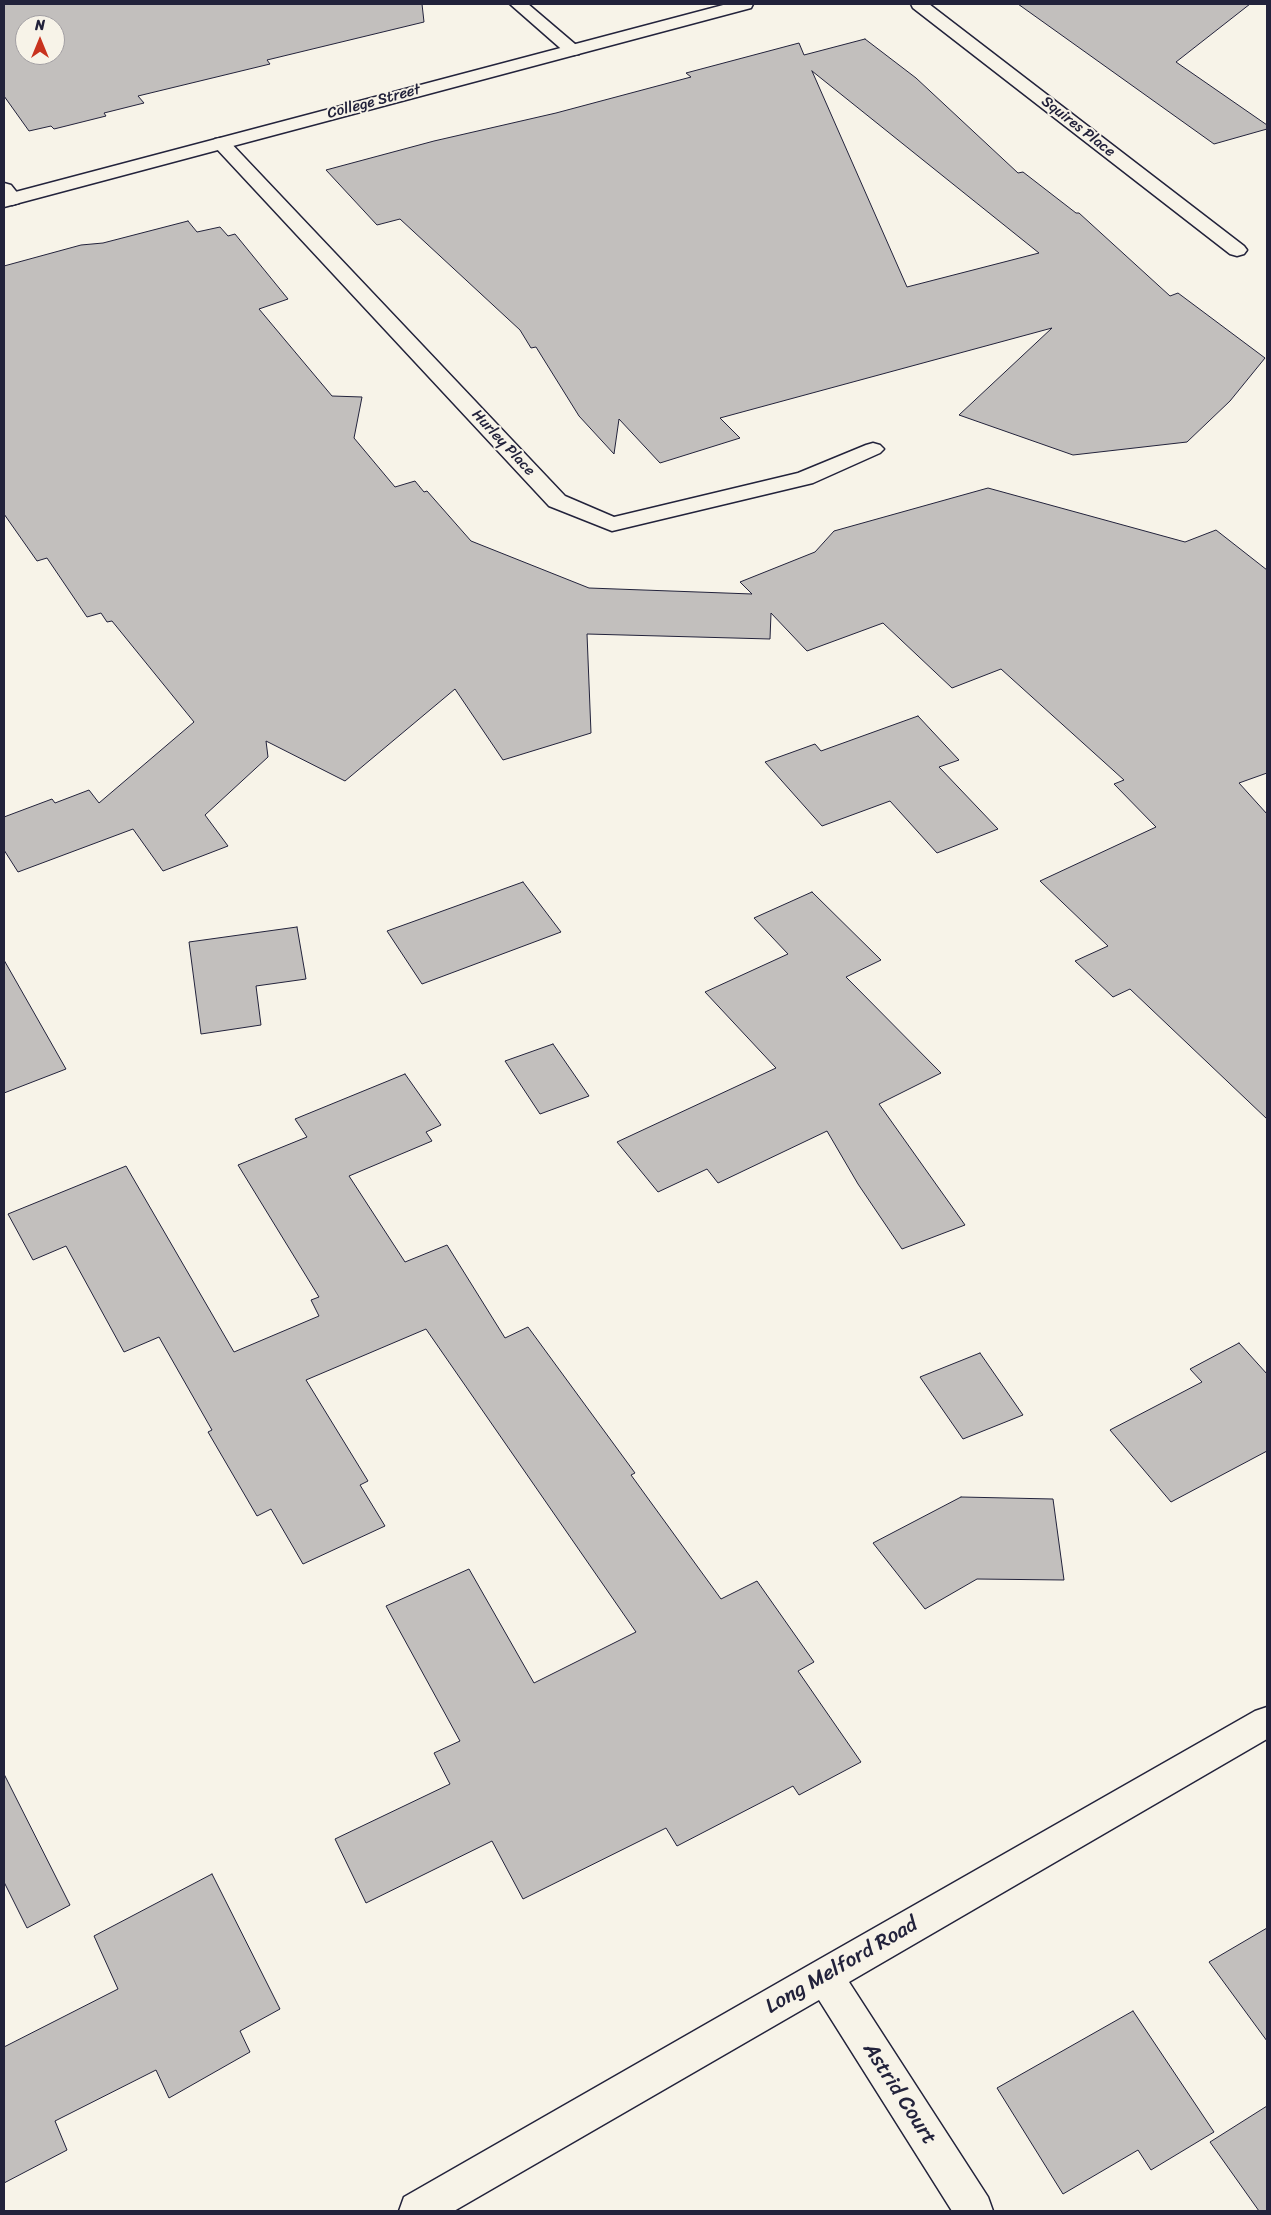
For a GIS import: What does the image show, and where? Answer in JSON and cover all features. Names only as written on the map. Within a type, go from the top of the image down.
[{"type":"street","points":[[518,4],[573,50]]},
{"type":"street","name":"College Street","points":[[6,196],[222,143],[745,4]]},
{"type":"street","name":"Squires Place","points":[[919,4],[1236,250]]},
{"type":"street","name":"Hurley Place","points":[[222,143],[557,501],[612,524],[805,478],[873,449]]},
{"type":"street","name":"Long Melford Road","points":[[418,2211],[1267,1722]]},
{"type":"street","name":"Astrid Court","points":[[824,1976],[974,2211]]},
{"type":"building","points":[[4,4],[422,4],[424,22],[267,60],[270,64],[138,96],[144,103],[104,113],[106,116],[54,129],[51,126],[29,131],[4,96]]},
{"type":"building","points":[[1018,4],[1250,4],[1176,62],[1267,125],[1267,129],[1214,144]]},
{"type":"building","points":[[865,39],[916,78],[1018,173],[1023,172],[1076,213],[1079,213],[1170,296],[1178,293],[1265,358],[1230,401],[1187,442],[1073,455],[959,415],[1052,328],[720,418],[740,438],[660,463],[619,419],[614,454],[579,416],[536,347],[531,348],[520,330],[400,219],[377,225],[326,170],[434,141],[556,113],[691,77],[686,73],[799,43],[804,55]],"holes":[[[812,71],[1039,253],[907,287]]]},
{"type":"building","points":[[188,221],[197,232],[220,227],[228,236],[235,234],[288,299],[259,309],[332,396],[362,397],[354,438],[395,487],[415,481],[424,492],[427,491],[471,541],[589,588],[752,594],[740,582],[815,552],[834,531],[988,488],[1185,542],[1216,530],[1267,570],[1267,773],[1239,783],[1267,814],[1267,1119],[1130,989],[1113,997],[1075,961],[1108,946],[1040,881],[1156,827],[1114,784],[1124,780],[1001,669],[952,688],[883,623],[807,651],[771,613],[770,639],[587,634],[591,733],[503,760],[455,689],[345,781],[266,741],[268,757],[205,815],[228,846],[163,871],[133,829],[18,872],[4,850],[4,817],[52,799],[55,803],[89,790],[99,803],[194,722],[112,621],[107,622],[101,613],[87,617],[47,558],[37,561],[4,514],[4,266],[81,245],[103,243]]},
{"type":"building","points":[[918,716],[959,760],[939,767],[998,829],[937,853],[890,801],[822,826],[765,762],[815,744],[821,751]]},
{"type":"building","points":[[523,882],[561,932],[422,984],[387,931]]},
{"type":"building","points":[[812,892],[881,960],[846,977],[941,1073],[879,1104],[965,1225],[902,1249],[858,1184],[827,1131],[718,1183],[707,1169],[658,1192],[617,1142],[776,1068],[705,992],[788,954],[754,918]]},
{"type":"building","points":[[297,927],[306,979],[256,986],[261,1025],[201,1034],[189,942]]},
{"type":"building","points":[[4,960],[66,1069],[4,1093]]},
{"type":"building","points":[[553,1044],[589,1096],[540,1114],[505,1061]]},
{"type":"building","points":[[405,1074],[441,1125],[426,1132],[432,1141],[349,1176],[405,1262],[447,1245],[505,1338],[528,1327],[635,1473],[631,1475],[721,1599],[757,1581],[814,1662],[798,1671],[861,1762],[799,1795],[793,1786],[677,1846],[666,1828],[523,1899],[492,1841],[366,1903],[335,1839],[450,1784],[434,1753],[460,1741],[386,1606],[469,1569],[534,1683],[636,1632],[426,1329],[306,1380],[368,1481],[360,1485],[385,1526],[303,1564],[271,1509],[257,1516],[208,1432],[212,1430],[159,1337],[124,1352],[66,1246],[33,1260],[8,1214],[126,1166],[234,1352],[319,1316],[311,1300],[319,1297],[238,1165],[307,1137],[295,1119]]},
{"type":"building","points":[[1239,1343],[1267,1374],[1267,1451],[1171,1502],[1110,1430],[1202,1382],[1190,1369]]},
{"type":"building","points":[[980,1353],[1023,1415],[963,1439],[920,1377]]},
{"type":"building","points":[[961,1497],[1053,1499],[1064,1580],[977,1579],[925,1609],[873,1543]]},
{"type":"building","points":[[4,1774],[70,1905],[27,1928],[4,1882]]},
{"type":"building","points":[[212,1874],[280,2009],[240,2031],[250,2052],[169,2098],[156,2070],[55,2121],[67,2150],[4,2183],[4,2047],[118,1989],[94,1936]]},
{"type":"building","points":[[1267,1928],[1267,2041],[1209,1962]]},
{"type":"building","points":[[1133,2011],[1214,2132],[1151,2170],[1138,2150],[1063,2194],[997,2088]]},
{"type":"building","points":[[1267,2106],[1267,2211],[1259,2211],[1210,2142]]}]
